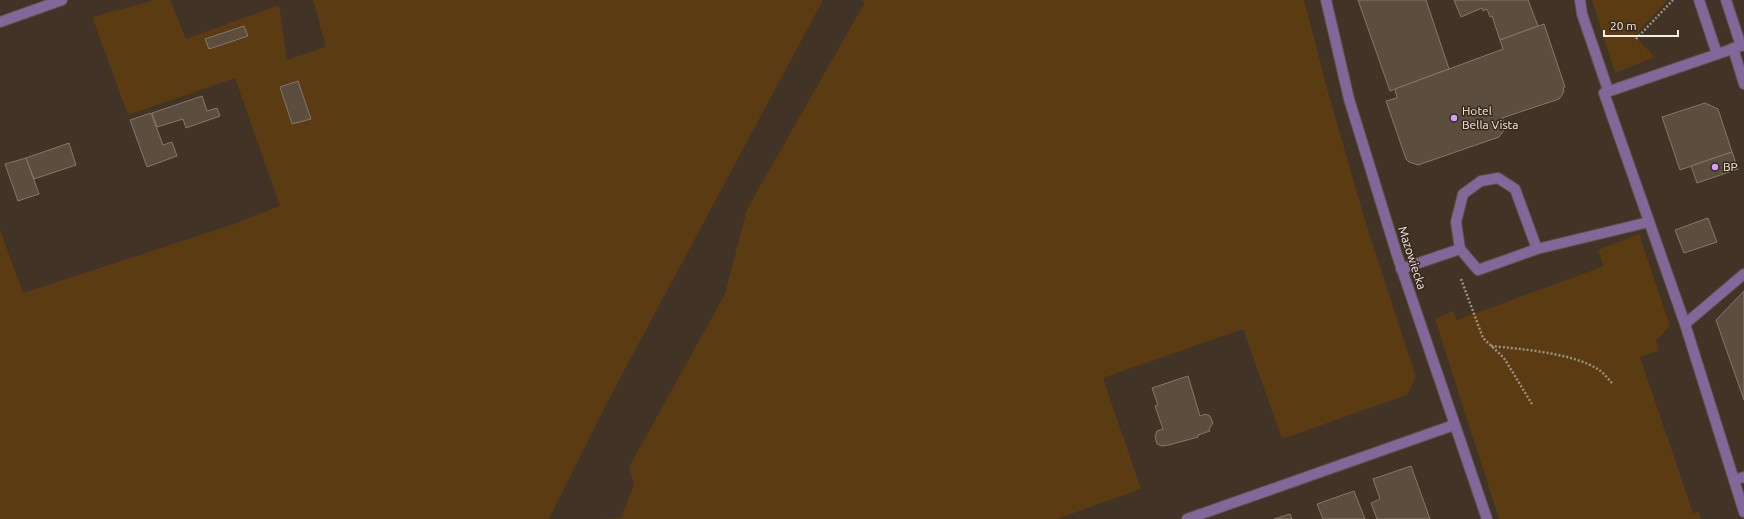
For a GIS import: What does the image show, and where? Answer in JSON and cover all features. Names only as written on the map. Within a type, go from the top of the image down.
[{"type":"street","points":[[0,22],[62,0]]},
{"type":"street","name":"Mazowiecka","points":[[1326,0],[1349,99],[1401,270],[1487,519]]},
{"type":"street","points":[[1580,0],[1582,14],[1608,90]]},
{"type":"street","points":[[1699,0],[1717,54]]},
{"type":"street","points":[[1726,0],[1739,46],[1744,84]]},
{"type":"street","points":[[1739,46],[1604,92],[1739,479],[1744,512]]},
{"type":"street","points":[[1537,249],[1515,189],[1498,178],[1481,181],[1463,194],[1456,222],[1460,249],[1478,270],[1537,249],[1649,222]]},
{"type":"street","points":[[1401,270],[1460,249]]},
{"type":"street","points":[[1685,324],[1744,274]]},
{"type":"street","points":[[1187,519],[1454,425]]},
{"type":"path","points":[[1636,39],[1673,0]]},
{"type":"path","points":[[1460,249],[1460,277],[1483,338],[1504,358],[1532,404]]},
{"type":"path","points":[[1491,346],[1548,353],[1574,359],[1599,370],[1612,383]]},
{"type":"shaded area","points":[[155,0],[170,0],[186,39],[279,5],[287,60],[326,47],[313,0],[823,0],[609,399],[549,519],[0,519],[0,230],[23,293],[231,225],[280,206],[235,78],[128,115],[92,17]]},
{"type":"shaded area","points":[[863,0],[1304,0],[1326,85],[1367,227],[1416,377],[1407,395],[1282,439],[1243,329],[1103,378],[1141,489],[1057,519],[603,519],[621,518],[634,484],[629,467],[725,294],[747,209],[864,4]]},
{"type":"shaded area","points":[[1592,0],[1668,0],[1634,36],[1655,57],[1615,73]]},
{"type":"shaded area","points":[[1639,234],[1670,326],[1656,340],[1659,351],[1640,357],[1693,513],[1699,512],[1701,519],[1499,519],[1435,319],[1453,311],[1457,320],[1604,266],[1598,250]]},
{"type":"building","points":[[1358,0],[1426,0],[1449,69],[1390,91]]},
{"type":"building","points":[[1454,0],[1528,0],[1538,26],[1500,40],[1492,16],[1490,17],[1487,9],[1483,11],[1482,8],[1461,17]]},
{"type":"building","points":[[1544,24],[1565,87],[1563,88],[1564,91],[1559,99],[1502,118],[1505,125],[1504,130],[1499,137],[1418,165],[1409,162],[1406,159],[1386,101],[1397,98],[1395,89],[1503,49],[1500,40]]},
{"type":"building","points":[[244,26],[248,36],[209,49],[205,39]]},
{"type":"building","points":[[298,81],[311,119],[292,124],[280,87]]},
{"type":"building","points":[[202,96],[207,111],[217,108],[220,116],[186,128],[183,119],[157,127],[152,113]]},
{"type":"building","points":[[1705,103],[1718,109],[1732,152],[1680,170],[1662,117]]},
{"type":"building","points":[[151,113],[163,145],[172,142],[177,156],[147,167],[130,120]]},
{"type":"building","points":[[69,143],[76,165],[34,179],[26,158]]},
{"type":"building","name":"BP","points":[[1732,152],[1738,169],[1697,183],[1691,166]]},
{"type":"building","points":[[26,158],[39,194],[18,201],[5,164]]},
{"type":"building","points":[[1708,218],[1717,242],[1684,253],[1675,230]]},
{"type":"building","points":[[1744,291],[1744,400],[1716,320]]},
{"type":"building","points":[[1188,376],[1200,416],[1205,414],[1210,416],[1213,423],[1209,429],[1210,431],[1198,435],[1198,437],[1169,445],[1162,446],[1157,444],[1155,436],[1157,431],[1163,429],[1155,406],[1158,405],[1152,388]]},
{"type":"building","points":[[1411,466],[1430,519],[1377,519],[1371,503],[1380,499],[1373,479]]},
{"type":"building","points":[[1354,491],[1365,519],[1323,519],[1317,504]]},
{"type":"building","points":[[1290,514],[1292,519],[1274,519]]},
{"type":"place","name":"Hotel Bella Vista","points":[[1454,118]]},
{"type":"place","name":"BP","points":[[1715,167]]}]
